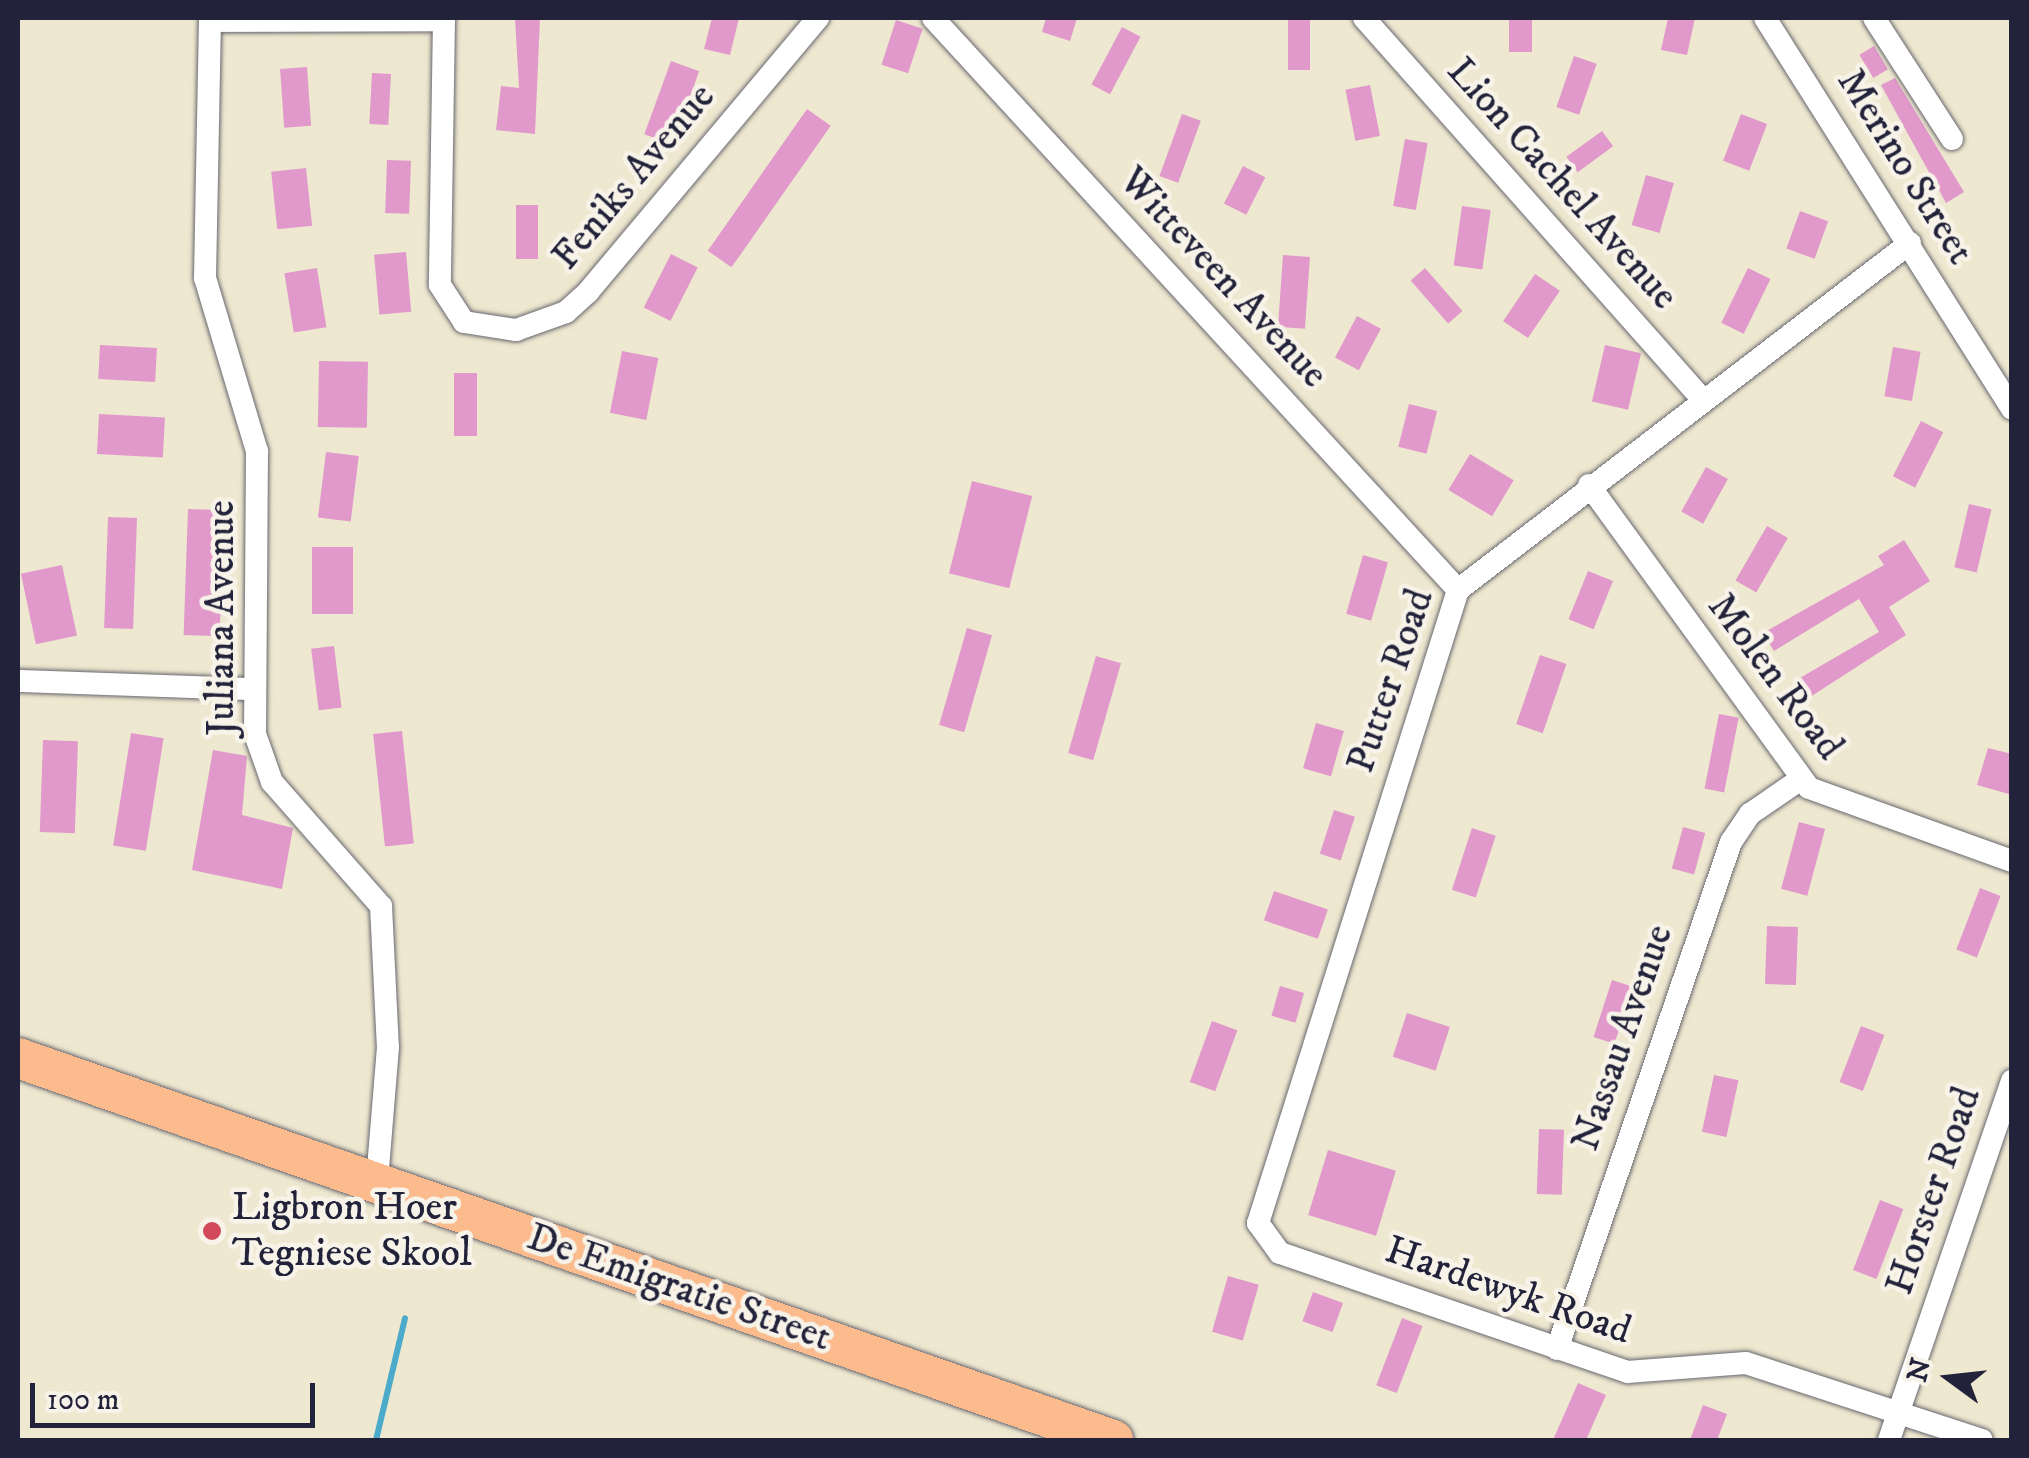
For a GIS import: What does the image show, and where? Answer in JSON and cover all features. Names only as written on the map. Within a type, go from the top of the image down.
[{"type":"highway","name":"De Emigratie Street","points":[[18,1058],[1114,1440]]},
{"type":"street","name":"Feniks Avenue","points":[[444,19],[438,274],[452,312],[478,327],[532,328],[578,302],[818,18]]},
{"type":"street","name":"Witteveen Avenue","points":[[933,18],[1458,590]]},
{"type":"street","name":"Lion Cachel Avenue","points":[[1364,18],[1703,400]]},
{"type":"street","name":"Merino Street","points":[[1764,18],[2012,410]]},
{"type":"street","points":[[1874,18],[1952,139]]},
{"type":"street","points":[[210,19],[444,19]]},
{"type":"street","name":"Juliana Avenue","points":[[210,19],[205,278],[257,451],[252,689],[272,782],[381,906],[388,1047],[377,1181]]},
{"type":"street","name":"Putter Road","points":[[1258,1222],[1458,590],[1588,485],[1910,244]]},
{"type":"street","name":"Molen Road","points":[[1588,485],[1801,778],[1837,804],[2012,861]]},
{"type":"street","points":[[18,681],[252,689]]},
{"type":"street","name":"Nassau Avenue","points":[[1557,1349],[1731,842],[1750,814],[1801,778]]},
{"type":"street","name":"Horster Road","points":[[1889,1440],[2012,1080]]},
{"type":"street","name":"Hardewyk Road","points":[[1258,1222],[1280,1252],[1636,1374],[1746,1363],[1982,1440]]},
{"type":"building","points":[[515,18],[540,18],[535,134],[496,130],[501,86],[519,88]]},
{"type":"building","points":[[712,18],[739,18],[730,55],[704,49]]},
{"type":"building","points":[[1046,18],[1077,18],[1070,41],[1042,32]]},
{"type":"building","points":[[1288,18],[1310,18],[1310,70],[1288,70]]},
{"type":"building","points":[[1509,18],[1532,18],[1532,52],[1509,52]]},
{"type":"building","points":[[1668,18],[1695,18],[1687,55],[1661,50]]},
{"type":"building","points":[[896,20],[923,29],[908,73],[881,65]]},
{"type":"building","points":[[1122,27],[1141,37],[1110,94],[1091,84]]},
{"type":"building","points":[[1874,46],[1888,69],[1873,78],[1859,55]]},
{"type":"building","points":[[1574,56],[1597,64],[1579,115],[1556,107]]},
{"type":"building","points":[[671,61],[699,71],[673,145],[644,134]]},
{"type":"building","points":[[307,67],[311,126],[284,128],[280,69]]},
{"type":"building","points":[[372,73],[391,74],[388,125],[369,124]]},
{"type":"building","points":[[1895,78],[1964,192],[1946,203],[1881,85]]},
{"type":"building","points":[[1370,85],[1380,136],[1355,141],[1345,90]]},
{"type":"building","points":[[807,109],[831,126],[732,267],[708,251]]},
{"type":"building","points":[[1182,114],[1201,121],[1178,183],[1159,176]]},
{"type":"building","points":[[1741,114],[1767,124],[1749,171],[1723,161]]},
{"type":"building","points":[[1602,131],[1613,146],[1578,172],[1566,157]]},
{"type":"building","points":[[1405,139],[1428,143],[1416,210],[1393,206]]},
{"type":"building","points":[[387,160],[411,161],[409,214],[385,213]]},
{"type":"building","points":[[1243,166],[1265,177],[1246,215],[1224,203]]},
{"type":"building","points":[[306,168],[312,226],[277,229],[271,172]]},
{"type":"building","points":[[1646,175],[1674,183],[1660,233],[1632,225]]},
{"type":"building","points":[[516,205],[538,205],[538,259],[516,259]]},
{"type":"building","points":[[1462,206],[1491,210],[1482,269],[1454,265]]},
{"type":"building","points":[[1800,211],[1828,221],[1815,259],[1786,249]]},
{"type":"building","points":[[406,252],[411,312],[379,315],[374,255]]},
{"type":"building","points":[[671,254],[698,268],[670,321],[644,307]]},
{"type":"building","points":[[1283,255],[1310,257],[1305,329],[1278,327]]},
{"type":"building","points":[[317,268],[326,327],[294,332],[284,273]]},
{"type":"building","points":[[1425,268],[1462,311],[1448,323],[1411,280]]},
{"type":"building","points":[[1748,268],[1770,279],[1744,334],[1721,323]]},
{"type":"building","points":[[1535,274],[1560,291],[1528,338],[1503,321]]},
{"type":"building","points":[[1357,316],[1381,329],[1359,370],[1335,357]]},
{"type":"building","points":[[100,345],[157,348],[155,382],[98,379]]},
{"type":"building","points":[[1605,345],[1641,353],[1628,410],[1592,402]]},
{"type":"building","points":[[1893,347],[1921,352],[1912,401],[1884,396]]},
{"type":"building","points":[[622,351],[658,358],[646,420],[610,413]]},
{"type":"building","points":[[319,361],[368,362],[367,428],[318,427]]},
{"type":"building","points":[[454,373],[477,373],[477,436],[454,436]]},
{"type":"building","points":[[1409,404],[1437,411],[1426,454],[1398,447]]},
{"type":"building","points":[[99,414],[165,417],[163,457],[97,454]]},
{"type":"building","points":[[1921,421],[1943,432],[1915,488],[1893,476]]},
{"type":"building","points":[[326,452],[359,456],[351,522],[318,518]]},
{"type":"building","points":[[1470,454],[1514,480],[1492,516],[1448,490]]},
{"type":"building","points":[[1706,467],[1728,479],[1703,524],[1681,512]]},
{"type":"building","points":[[972,481],[1032,496],[1009,588],[949,573]]},
{"type":"building","points":[[1969,504],[1991,509],[1977,573],[1954,567]]},
{"type":"building","points":[[188,509],[224,510],[220,636],[184,635]]},
{"type":"building","points":[[108,517],[137,518],[133,629],[104,628]]},
{"type":"building","points":[[1767,526],[1788,538],[1756,593],[1736,581]]},
{"type":"building","points":[[1904,540],[1930,581],[1889,607],[1906,635],[1804,701],[1793,682],[1879,632],[1859,599],[1774,651],[1763,633],[1884,565],[1878,556]]},
{"type":"building","points":[[312,547],[353,547],[353,614],[312,614]]},
{"type":"building","points":[[1363,555],[1388,562],[1371,621],[1346,614]]},
{"type":"building","points":[[62,565],[77,635],[36,644],[21,574]]},
{"type":"building","points":[[1588,571],[1613,581],[1594,629],[1569,619]]},
{"type":"building","points":[[967,628],[992,635],[964,732],[939,725]]},
{"type":"building","points":[[334,646],[342,708],[319,710],[311,649]]},
{"type":"building","points":[[1540,655],[1566,664],[1543,733],[1516,724]]},
{"type":"building","points":[[1096,656],[1121,663],[1093,760],[1068,753]]},
{"type":"building","points":[[1719,714],[1739,718],[1724,792],[1704,789]]},
{"type":"building","points":[[1316,723],[1344,731],[1331,776],[1303,768]]},
{"type":"building","points":[[402,731],[414,843],[385,846],[373,734]]},
{"type":"building","points":[[131,733],[164,738],[146,851],[113,846]]},
{"type":"building","points":[[43,740],[78,741],[75,833],[40,832]]},
{"type":"building","points":[[1988,748],[2012,754],[2009,794],[1977,785]]},
{"type":"building","points":[[213,750],[247,756],[242,815],[293,828],[282,889],[192,870]]},
{"type":"building","points":[[1334,810],[1355,817],[1341,861],[1320,854]]},
{"type":"building","points":[[1799,822],[1825,829],[1807,896],[1781,889]]},
{"type":"building","points":[[1683,827],[1705,833],[1694,874],[1672,869]]},
{"type":"building","points":[[1472,828],[1496,836],[1476,898],[1452,890]]},
{"type":"building","points":[[1980,888],[2001,896],[1977,958],[1956,950]]},
{"type":"building","points":[[1274,891],[1328,910],[1318,939],[1264,920]]},
{"type":"building","points":[[1767,926],[1798,927],[1796,985],[1765,984]]},
{"type":"building","points":[[1612,980],[1633,987],[1614,1044],[1593,1037]]},
{"type":"building","points":[[1280,986],[1304,993],[1295,1023],[1271,1016]]},
{"type":"building","points":[[1407,1013],[1450,1027],[1436,1071],[1393,1057]]},
{"type":"building","points":[[1212,1021],[1237,1030],[1215,1091],[1190,1082]]},
{"type":"building","points":[[1861,1026],[1884,1035],[1863,1091],[1839,1082]]},
{"type":"building","points":[[1714,1075],[1738,1080],[1726,1137],[1702,1132]]},
{"type":"building","points":[[1539,1129],[1564,1130],[1562,1195],[1537,1194]]},
{"type":"building","points":[[1328,1150],[1396,1171],[1376,1236],[1308,1215]]},
{"type":"building","points":[[1880,1200],[1903,1209],[1876,1279],[1853,1270]]},
{"type":"building","points":[[1228,1276],[1259,1285],[1243,1341],[1212,1332]]},
{"type":"building","points":[[1313,1292],[1343,1303],[1332,1332],[1302,1321]]},
{"type":"building","points":[[1402,1318],[1423,1326],[1397,1393],[1376,1385]]},
{"type":"building","points":[[1578,1383],[1606,1395],[1586,1440],[1553,1440]]},
{"type":"building","points":[[1703,1405],[1727,1414],[1717,1440],[1690,1440]]},
{"type":"waterway","points":[[376,1440],[405,1318]]},
{"type":"place","name":"Ligbron Hoer Tegniese Skool","points":[[212,1231]]}]
